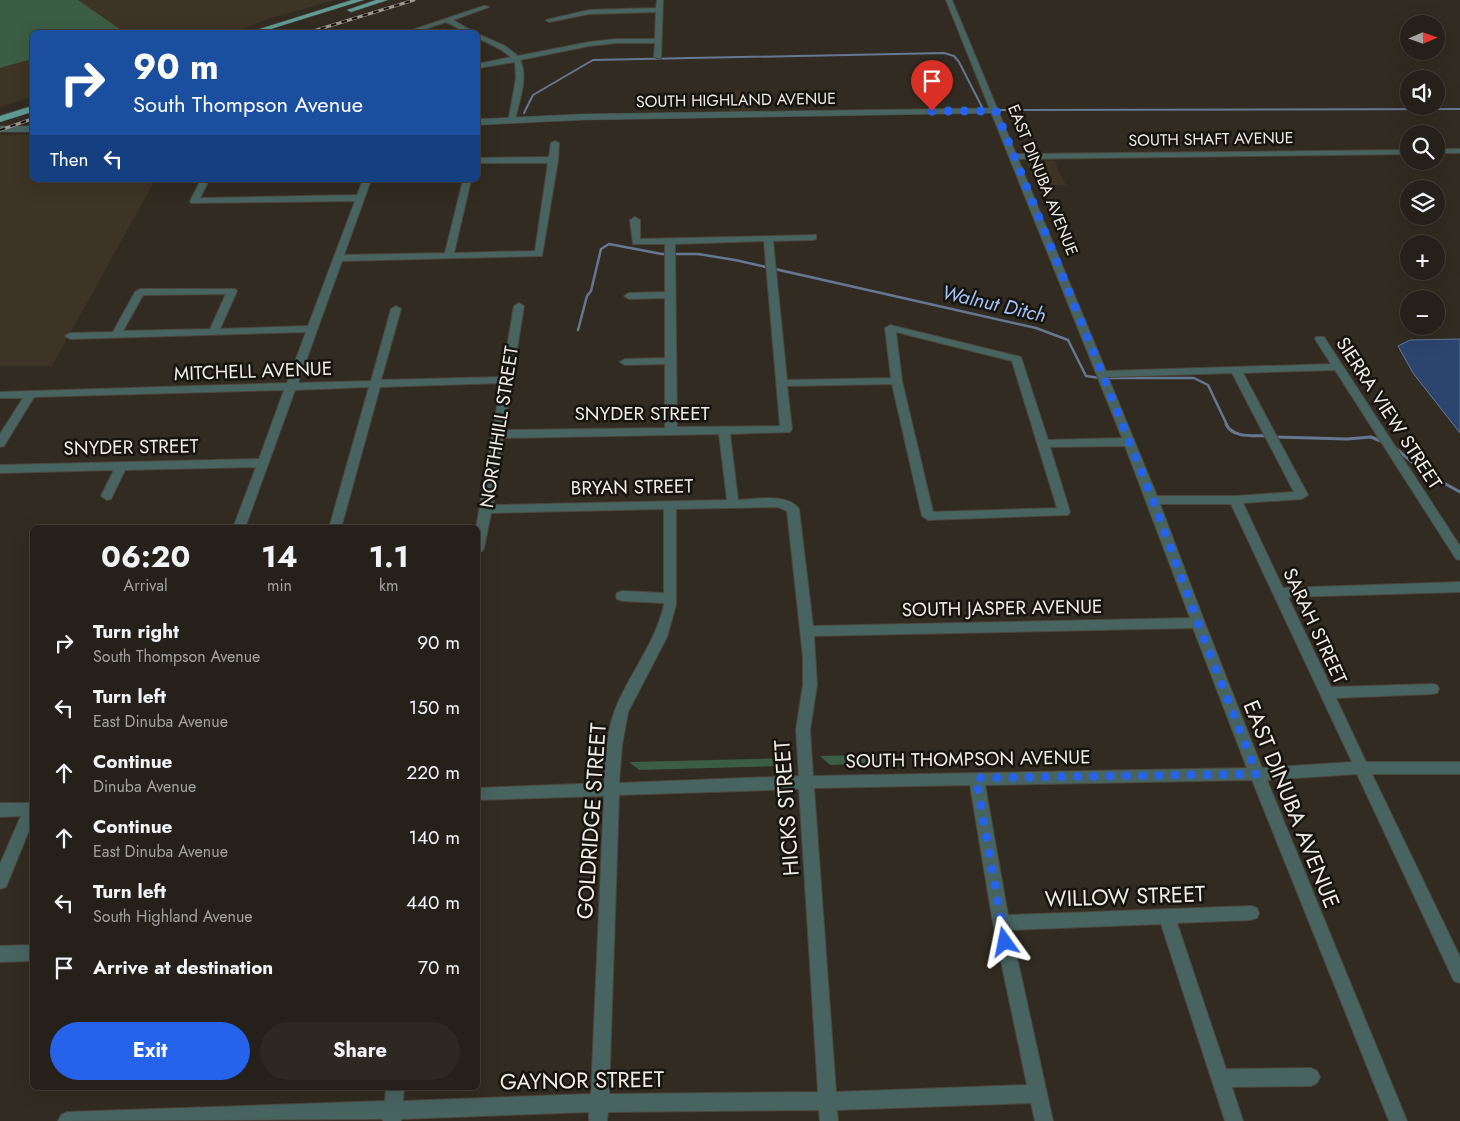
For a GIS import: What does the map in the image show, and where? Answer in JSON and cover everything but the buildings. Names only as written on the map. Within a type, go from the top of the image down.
[{"type":"main road","points":[[261,30],[360,0]]},
{"type":"main road","points":[[286,30],[384,0]]},
{"type":"main road","points":[[0,110],[30,101]]},
{"type":"main road","points":[[0,119],[30,110]]},
{"type":"street","points":[[658,57],[660,0]]},
{"type":"street","name":"EAST DINUBA AVENUE","points":[[949,0],[996,111],[1153,500],[1198,623],[1257,774],[1398,1121]]},
{"type":"street","points":[[416,30],[486,8]]},
{"type":"street","points":[[549,20],[589,12],[660,10]]},
{"type":"street","points":[[447,20],[467,30]]},
{"type":"street","points":[[480,37],[517,58],[521,66],[510,121]]},
{"type":"street","points":[[480,66],[589,44],[659,41]]},
{"type":"street","name":"SOUTH HIGHLAND AVENUE","points":[[480,122],[583,117],[996,111]]},
{"type":"street","points":[[0,129],[30,129]]},
{"type":"street","points":[[339,258],[539,254],[555,143]]},
{"type":"street","points":[[1445,151],[1460,151]]},
{"type":"street","name":"SOUTH SHAFT AVENUE","points":[[1014,157],[1400,152]]},
{"type":"street","points":[[480,160],[554,160]]},
{"type":"street","points":[[204,182],[194,201],[361,198]]},
{"type":"street","points":[[240,525],[366,182]]},
{"type":"street","points":[[449,255],[467,182]]},
{"type":"street","points":[[635,220],[636,242],[812,237]]},
{"type":"street","points":[[768,238],[781,383],[897,381]]},
{"type":"street","points":[[670,241],[671,430]]},
{"type":"street","points":[[116,335],[140,292],[232,291],[213,333]]},
{"type":"street","points":[[629,296],[670,295]]},
{"type":"street","name":"NORTHHILL STREET","points":[[480,538],[519,306]]},
{"type":"street","points":[[336,525],[396,309]]},
{"type":"street","points":[[890,328],[1017,359],[1042,444],[1064,512],[928,516],[897,381],[890,328]]},
{"type":"street","points":[[70,336],[312,329]]},
{"type":"street","name":"SIERRA VIEW STREET","points":[[1320,339],[1460,556]]},
{"type":"street","points":[[625,362],[670,361]]},
{"type":"street","points":[[1102,374],[1338,368]]},
{"type":"street","points":[[1153,500],[1235,500],[1302,495],[1236,370]]},
{"type":"street","name":"MITCHELL AVENUE","points":[[0,395],[290,388],[507,380]]},
{"type":"street","name":"SNYDER STREET","points":[[499,434],[786,429],[781,383]]},
{"type":"street","points":[[0,443],[30,395]]},
{"type":"street","points":[[724,431],[733,504]]},
{"type":"street","points":[[1042,444],[1129,442]]},
{"type":"street","name":"SNYDER STREET","points":[[0,469],[264,463]]},
{"type":"street","points":[[107,496],[122,465]]},
{"type":"street","name":"SARAH STREET","points":[[1235,500],[1460,975]]},
{"type":"street","name":"BRYAN STREET","points":[[486,509],[778,503]]},
{"type":"street","name":"HICKS STREET","points":[[778,503],[787,505],[795,512],[808,631],[811,675],[803,730],[829,1121]]},
{"type":"street","name":"GOLDRIDGE STREET","points":[[598,1121],[612,788],[620,716],[632,688],[664,632],[670,598],[670,505]]},
{"type":"street","points":[[1279,593],[1460,586]]},
{"type":"street","points":[[622,596],[670,598]]},
{"type":"street","name":"SOUTH JASPER AVENUE","points":[[808,631],[1198,623]]},
{"type":"street","points":[[1326,692],[1432,690]]},
{"type":"street","name":"SOUTH THOMPSON AVENUE","points":[[480,794],[807,782],[1257,774],[1361,768],[1460,768]]},
{"type":"street","points":[[976,778],[1001,923],[1044,1121]]},
{"type":"street","points":[[0,810],[30,809]]},
{"type":"street","points":[[0,882],[30,814]]},
{"type":"street","name":"WILLOW STREET","points":[[1001,923],[1251,913]]},
{"type":"street","points":[[1167,916],[1234,1121]]},
{"type":"street","points":[[0,954],[30,953]]},
{"type":"street","points":[[1220,1078],[1311,1077]]},
{"type":"street","points":[[393,1115],[396,1090]]},
{"type":"street","name":"GAYNOR STREET","points":[[67,1121],[393,1115],[600,1103],[828,1101],[1038,1094]]},
{"type":"shaded area","points":[[78,0],[335,0],[268,19],[242,30],[120,30]]},
{"type":"shaded area","points":[[30,60],[30,98],[0,107],[0,68]]},
{"type":"shaded area","points":[[751,90],[754,112],[730,113],[728,91]]},
{"type":"shaded area","points":[[30,134],[30,182],[154,182],[52,366],[0,366],[0,135]]},
{"type":"shaded area","points":[[1026,161],[1054,161],[1066,185],[1037,185]]},
{"type":"green space","points":[[0,0],[78,0],[121,30],[30,30],[30,60],[0,68]]},
{"type":"green space","points":[[895,754],[897,763],[830,765],[820,756]]},
{"type":"green space","points":[[790,758],[783,766],[639,770],[629,762]]},
{"type":"water","points":[[1460,339],[1460,433],[1413,373],[1398,346],[1410,340]]},
{"type":"waterway","points":[[524,113],[533,95],[593,60],[944,53],[954,56],[959,62],[982,107]]},
{"type":"waterway","points":[[1000,110],[1460,109]]},
{"type":"waterway","name":"Walnut Ditch","points":[[578,330],[587,296],[591,291],[601,249],[609,244],[662,254],[698,254],[735,260],[1036,328],[1068,340],[1086,376],[1100,378]]},
{"type":"waterway","name":"Walnut Ditch","points":[[1107,378],[1194,378],[1208,385],[1227,425]]},
{"type":"waterway","name":"Walnut Ditch","points":[[1226,424],[1229,429],[1239,434],[1269,436]]},
{"type":"waterway","name":"Walnut Ditch","points":[[1275,437],[1347,439],[1371,437],[1383,442]]},
{"type":"waterway","name":"Walnut Ditch","points":[[1393,446],[1424,472],[1460,492]]},
{"type":"railway","points":[[316,30],[414,0]]},
{"type":"railway","points":[[0,130],[30,120]]},
{"type":"route","points":[[932,111],[996,111],[1153,500],[1198,623],[1257,774],[976,778],[1005,942]]}]
